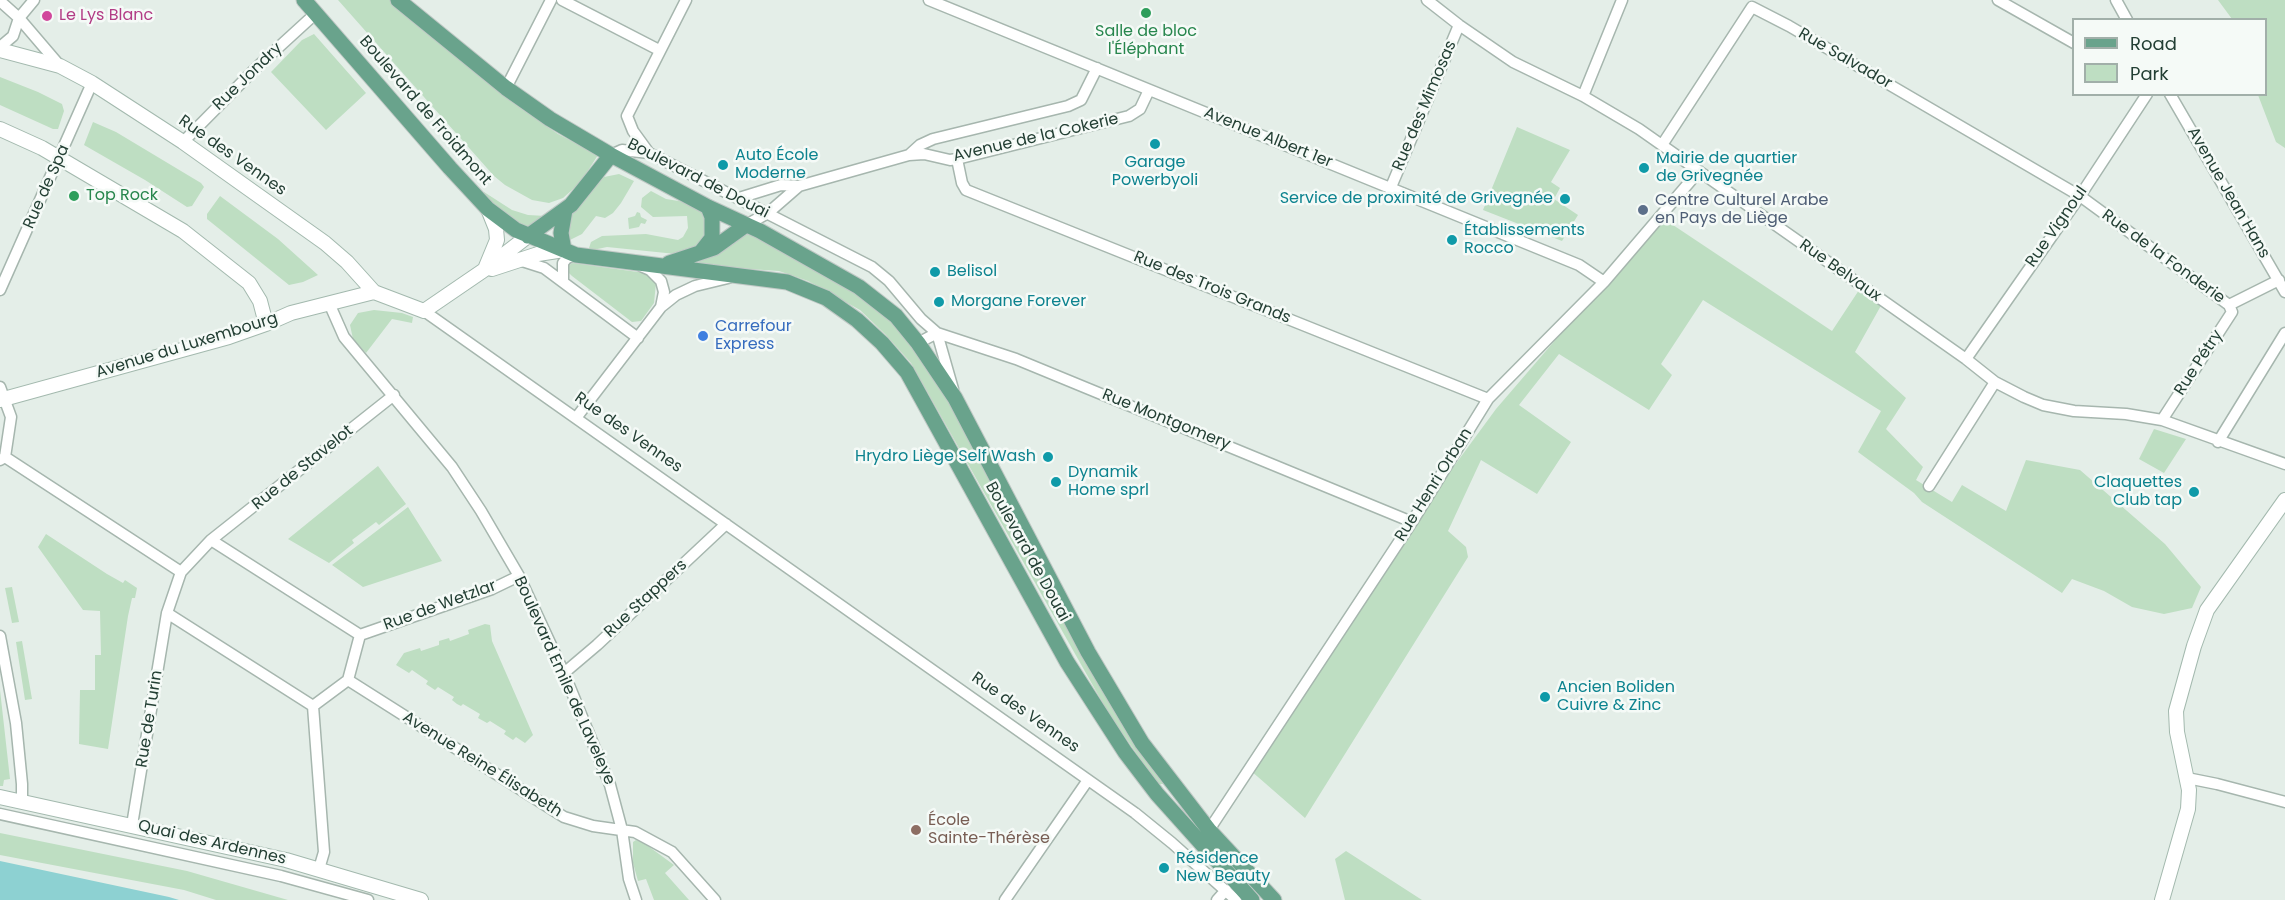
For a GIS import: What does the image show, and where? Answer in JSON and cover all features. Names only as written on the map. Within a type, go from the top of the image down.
[{"type":"main road","name":"Boulevard de Froidmont","points":[[304,0],[488,209],[528,236]]},
{"type":"main road","points":[[398,0],[506,88],[550,119],[611,155],[565,210],[528,236]]},
{"type":"main road","name":"Boulevard de Douai","points":[[611,155],[859,286],[896,316],[918,343],[955,398],[1088,652],[1142,743],[1209,830]]},
{"type":"main road","points":[[699,254],[712,238],[712,217],[708,207]]},
{"type":"main road","points":[[565,210],[561,233],[570,253]]},
{"type":"main road","points":[[657,266],[714,248],[746,225]]},
{"type":"main road","name":"Boulevard de Douai","points":[[528,236],[570,253],[636,264],[787,282],[826,298],[874,335],[907,372],[1067,662],[1125,753],[1157,794],[1252,900]]},
{"type":"main road","points":[[1209,830],[1274,900]]},
{"type":"street","points":[[34,0],[19,18],[13,36],[0,49],[60,66]]},
{"type":"street","points":[[506,88],[551,0]]},
{"type":"street","points":[[562,0],[659,50]]},
{"type":"street","points":[[649,153],[633,131],[627,116],[686,0]]},
{"type":"street","name":"Avenue Albert 1er","points":[[929,0],[1579,265],[1604,282]]},
{"type":"street","name":"Rue Belvaux","points":[[1427,0],[1514,62],[1583,96],[1662,145],[1966,359],[1995,382],[2043,405],[2074,411],[2126,414],[2162,420],[2218,442],[2285,464]]},
{"type":"street","points":[[1583,96],[1622,0]]},
{"type":"street","points":[[1998,0],[2072,42]]},
{"type":"street","points":[[2116,0],[2126,18]]},
{"type":"street","name":"Rue des Vennes","points":[[0,1],[19,18],[60,66],[92,83],[183,142],[325,243],[347,262],[374,292],[424,311],[1088,780],[1163,835],[1236,900]]},
{"type":"street","name":"Rue Salvador","points":[[1662,145],[1752,7],[1789,26],[2080,196]]},
{"type":"street","name":"Rue Jondry","points":[[183,142],[257,67],[315,14]]},
{"type":"street","name":"Rue des Mimosas","points":[[1391,187],[1460,25]]},
{"type":"street","name":"Avenue de la Cokerie","points":[[909,155],[920,145],[933,139],[1076,102],[1085,96],[1097,68]]},
{"type":"street","name":"Rue de Spa","points":[[0,291],[92,83]]},
{"type":"street","name":"Avenue de la Cokerie","points":[[739,198],[781,185],[799,186],[909,155],[924,154],[950,160],[957,159],[1129,116],[1140,109],[1149,90]]},
{"type":"street","name":"Rue Vignoul","points":[[1966,359],[2080,196],[2146,96]]},
{"type":"street","name":"Avenue Jean Hans","points":[[2171,96],[2285,292]]},
{"type":"street","points":[[0,129],[59,158],[183,231],[249,283],[260,301],[266,324]]},
{"type":"street","points":[[611,155],[622,150],[649,153]]},
{"type":"street","name":"Boulevard de Douai","points":[[649,153],[872,267],[889,281],[921,319],[937,333],[955,398]]},
{"type":"street","name":"Rue des Trois Grands","points":[[957,159],[962,183],[966,190],[1488,399]]},
{"type":"street","name":"Rue Henri Orban","points":[[1209,830],[1412,522],[1488,399],[1604,282],[1699,171]]},
{"type":"street","name":"Avenue de la Cokerie","points":[[746,225],[768,213],[799,186]]},
{"type":"street","name":"Rue de la Fonderie","points":[[2080,196],[2229,305],[2279,280]]},
{"type":"street","points":[[484,270],[497,240],[496,229],[488,209]]},
{"type":"street","points":[[424,311],[484,270],[528,236]]},
{"type":"street","points":[[484,270],[500,268],[519,259],[570,253]]},
{"type":"street","points":[[563,282],[563,263],[570,253]]},
{"type":"street","points":[[519,259],[538,265],[638,338]]},
{"type":"street","points":[[636,264],[650,270],[661,281],[664,292],[661,307]]},
{"type":"street","name":"Boulevard de Douai","points":[[576,418],[661,307],[676,295],[695,286],[739,275]]},
{"type":"street","name":"Avenue du Luxembourg","points":[[1,395],[266,324],[291,313],[374,292]]},
{"type":"street","name":"Boulevard Emile de Laveleye","points":[[329,303],[344,338],[452,468],[481,511],[519,576],[564,673],[610,784],[622,830],[629,879],[636,900]]},
{"type":"street","name":"Rue Pétry","points":[[2162,420],[2232,312],[2229,305]]},
{"type":"street","points":[[918,343],[937,333]]},
{"type":"street","name":"Rue Montgomery","points":[[937,333],[1016,359],[1412,522]]},
{"type":"street","points":[[2218,442],[2285,333]]},
{"type":"street","points":[[1929,486],[1995,382]]},
{"type":"street","points":[[1,395],[11,417],[3,458],[181,572]]},
{"type":"street","name":"Rue de Stavelot","points":[[211,540],[394,396]]},
{"type":"street","points":[[2162,900],[2188,809],[2189,790],[2177,732],[2176,711],[2203,618],[2285,500]]},
{"type":"street","name":"Rue Stappers","points":[[564,673],[726,524]]},
{"type":"street","points":[[211,540],[360,635],[348,681],[313,706],[167,613],[181,572],[211,540]]},
{"type":"street","name":"Rue de Wetzlar","points":[[360,635],[492,589],[519,576]]},
{"type":"street","name":"Rue de Turin","points":[[132,825],[167,613]]},
{"type":"street","points":[[0,636],[16,723],[22,801]]},
{"type":"street","name":"Avenue Reine Élisabeth","points":[[348,681],[564,817],[593,826],[622,830]]},
{"type":"street","points":[[313,706],[324,852],[319,869]]},
{"type":"street","points":[[2187,778],[2285,802]]},
{"type":"street","points":[[1005,900],[1088,780]]},
{"type":"street","name":"Quai des Ardennes","points":[[0,797],[319,869],[421,900]]},
{"type":"street","name":"Quai des Ardennes","points":[[0,814],[281,876],[368,900]]},
{"type":"street","points":[[622,830],[635,832],[672,852],[715,900]]},
{"type":"street","points":[[1216,900],[1226,890]]},
{"type":"green space","points":[[338,0],[391,0],[516,105],[558,134],[598,155],[580,183],[563,198],[549,203],[532,200],[505,185],[494,176]]},
{"type":"green space","points":[[2218,0],[2285,0],[2285,148],[2276,142],[2258,96],[2267,96],[2267,18],[2231,18]]},
{"type":"green space","points":[[314,34],[366,93],[326,130],[271,72],[302,40]]},
{"type":"green space","points":[[0,77],[62,104],[64,111],[58,129],[53,129],[0,105]]},
{"type":"green space","points":[[93,122],[116,132],[201,183],[204,187],[192,206],[187,207],[84,145]]},
{"type":"green space","points":[[1517,127],[1570,150],[1551,182],[1560,188],[1554,199],[1578,215],[1562,241],[1483,210]]},
{"type":"green space","points":[[619,174],[634,181],[621,203],[613,213],[605,218],[596,216],[582,234],[570,240],[569,216],[604,177]]},
{"type":"green space","points":[[651,191],[666,199],[691,203],[703,212],[706,228],[696,249],[676,254],[607,247],[588,251],[591,242],[602,236],[646,234],[678,240],[683,237],[688,228],[687,216],[653,217],[641,207],[642,198]]},
{"type":"green space","points":[[484,192],[512,210],[528,215],[546,216],[527,229],[496,208],[482,193]]},
{"type":"green space","points":[[220,196],[278,239],[318,275],[289,285],[207,219],[207,214]]},
{"type":"green space","points":[[637,212],[647,220],[639,227],[629,229],[628,218],[635,216]]},
{"type":"green space","points":[[1661,217],[1832,331],[1861,287],[1883,302],[1855,352],[1906,398],[1886,429],[1923,467],[1916,480],[1952,502],[1962,485],[2006,511],[2026,460],[2080,470],[2165,544],[2201,587],[2192,608],[2164,614],[2132,607],[2104,591],[2072,579],[2062,593],[1922,502],[1914,493],[1858,452],[1881,411],[1703,300],[1661,364],[1672,375],[1649,410],[1559,354],[1519,405],[1571,442],[1537,494],[1481,460],[1448,531],[1466,547],[1468,557],[1305,818],[1250,770],[1413,522],[1496,409]]},
{"type":"green space","points":[[749,232],[832,276],[899,325],[926,360],[1166,784],[1158,784],[1109,714],[911,363],[885,334],[860,310],[808,281],[779,271],[706,266],[697,262],[717,255]]},
{"type":"green space","points":[[573,263],[645,273],[656,283],[654,303],[641,321],[632,322],[567,271],[567,266]]},
{"type":"green space","points":[[374,310],[402,313],[413,317],[412,323],[392,319],[366,353],[353,339],[350,325],[358,313]]},
{"type":"green space","points":[[2154,429],[2186,439],[2164,473],[2139,459]]},
{"type":"green space","points":[[378,466],[406,504],[379,525],[376,522],[352,540],[354,543],[329,563],[288,539]]},
{"type":"green space","points":[[408,507],[442,561],[363,587],[332,565]]},
{"type":"green space","points":[[46,534],[107,574],[123,583],[125,580],[137,588],[128,616],[108,749],[79,744],[80,690],[95,690],[95,655],[101,655],[100,611],[83,610],[38,547]]},
{"type":"green space","points":[[12,587],[19,622],[12,623],[5,588]]},
{"type":"green space","points":[[485,624],[490,625],[492,641],[533,735],[525,743],[516,737],[513,740],[504,734],[506,731],[490,721],[487,723],[478,718],[480,714],[463,704],[461,706],[457,704],[452,700],[454,697],[438,687],[435,690],[426,684],[428,681],[412,670],[409,673],[396,665],[404,653],[420,648],[421,651],[439,645],[439,641],[449,638],[450,641],[469,634],[468,630]]},
{"type":"green space","points":[[22,641],[32,699],[25,700],[16,642]]},
{"type":"green space","points":[[0,690],[10,779],[4,780],[3,786],[0,786]]},
{"type":"green space","points":[[0,833],[187,871],[288,900],[216,900],[184,890],[0,855]]},
{"type":"green space","points":[[636,840],[644,843],[674,865],[665,873],[689,900],[654,900],[646,879],[638,881],[633,863],[633,842]]},
{"type":"green space","points":[[1346,851],[1422,900],[1345,900],[1335,859]]},
{"type":"water","points":[[0,861],[169,897],[179,900],[0,900]]},
{"type":"place","name":"Salle de bloc l'Éléphant","points":[[1146,13]]},
{"type":"place","name":"Le Lys Blanc","points":[[47,16]]},
{"type":"place","name":"Garage Powerbyoli","points":[[1155,144]]},
{"type":"place","name":"Auto École Moderne","points":[[723,165]]},
{"type":"place","name":"Mairie de quartier de Grivegnée","points":[[1644,168]]},
{"type":"place","name":"Top Rock","points":[[74,196]]},
{"type":"place","name":"Service de proximité de Grivegnée","points":[[1565,199]]},
{"type":"place","name":"Centre Culturel Arabe en Pays de Liège","points":[[1643,210]]},
{"type":"place","name":"Établissements Rocco","points":[[1452,240]]},
{"type":"place","name":"Belisol","points":[[935,272]]},
{"type":"place","name":"Morgane Forever","points":[[939,302]]},
{"type":"place","name":"Carrefour Express","points":[[703,336]]},
{"type":"place","name":"Hrydro Liège Self Wash","points":[[1048,457]]},
{"type":"place","name":"Dynamik Home sprl","points":[[1056,482]]},
{"type":"place","name":"Claquettes Club tap","points":[[2194,492]]},
{"type":"place","name":"Ancien Boliden Cuivre & Zinc","points":[[1545,697]]},
{"type":"place","name":"École Sainte-Thérèse","points":[[916,830]]},
{"type":"place","name":"Résidence New Beauty","points":[[1164,868]]}]
